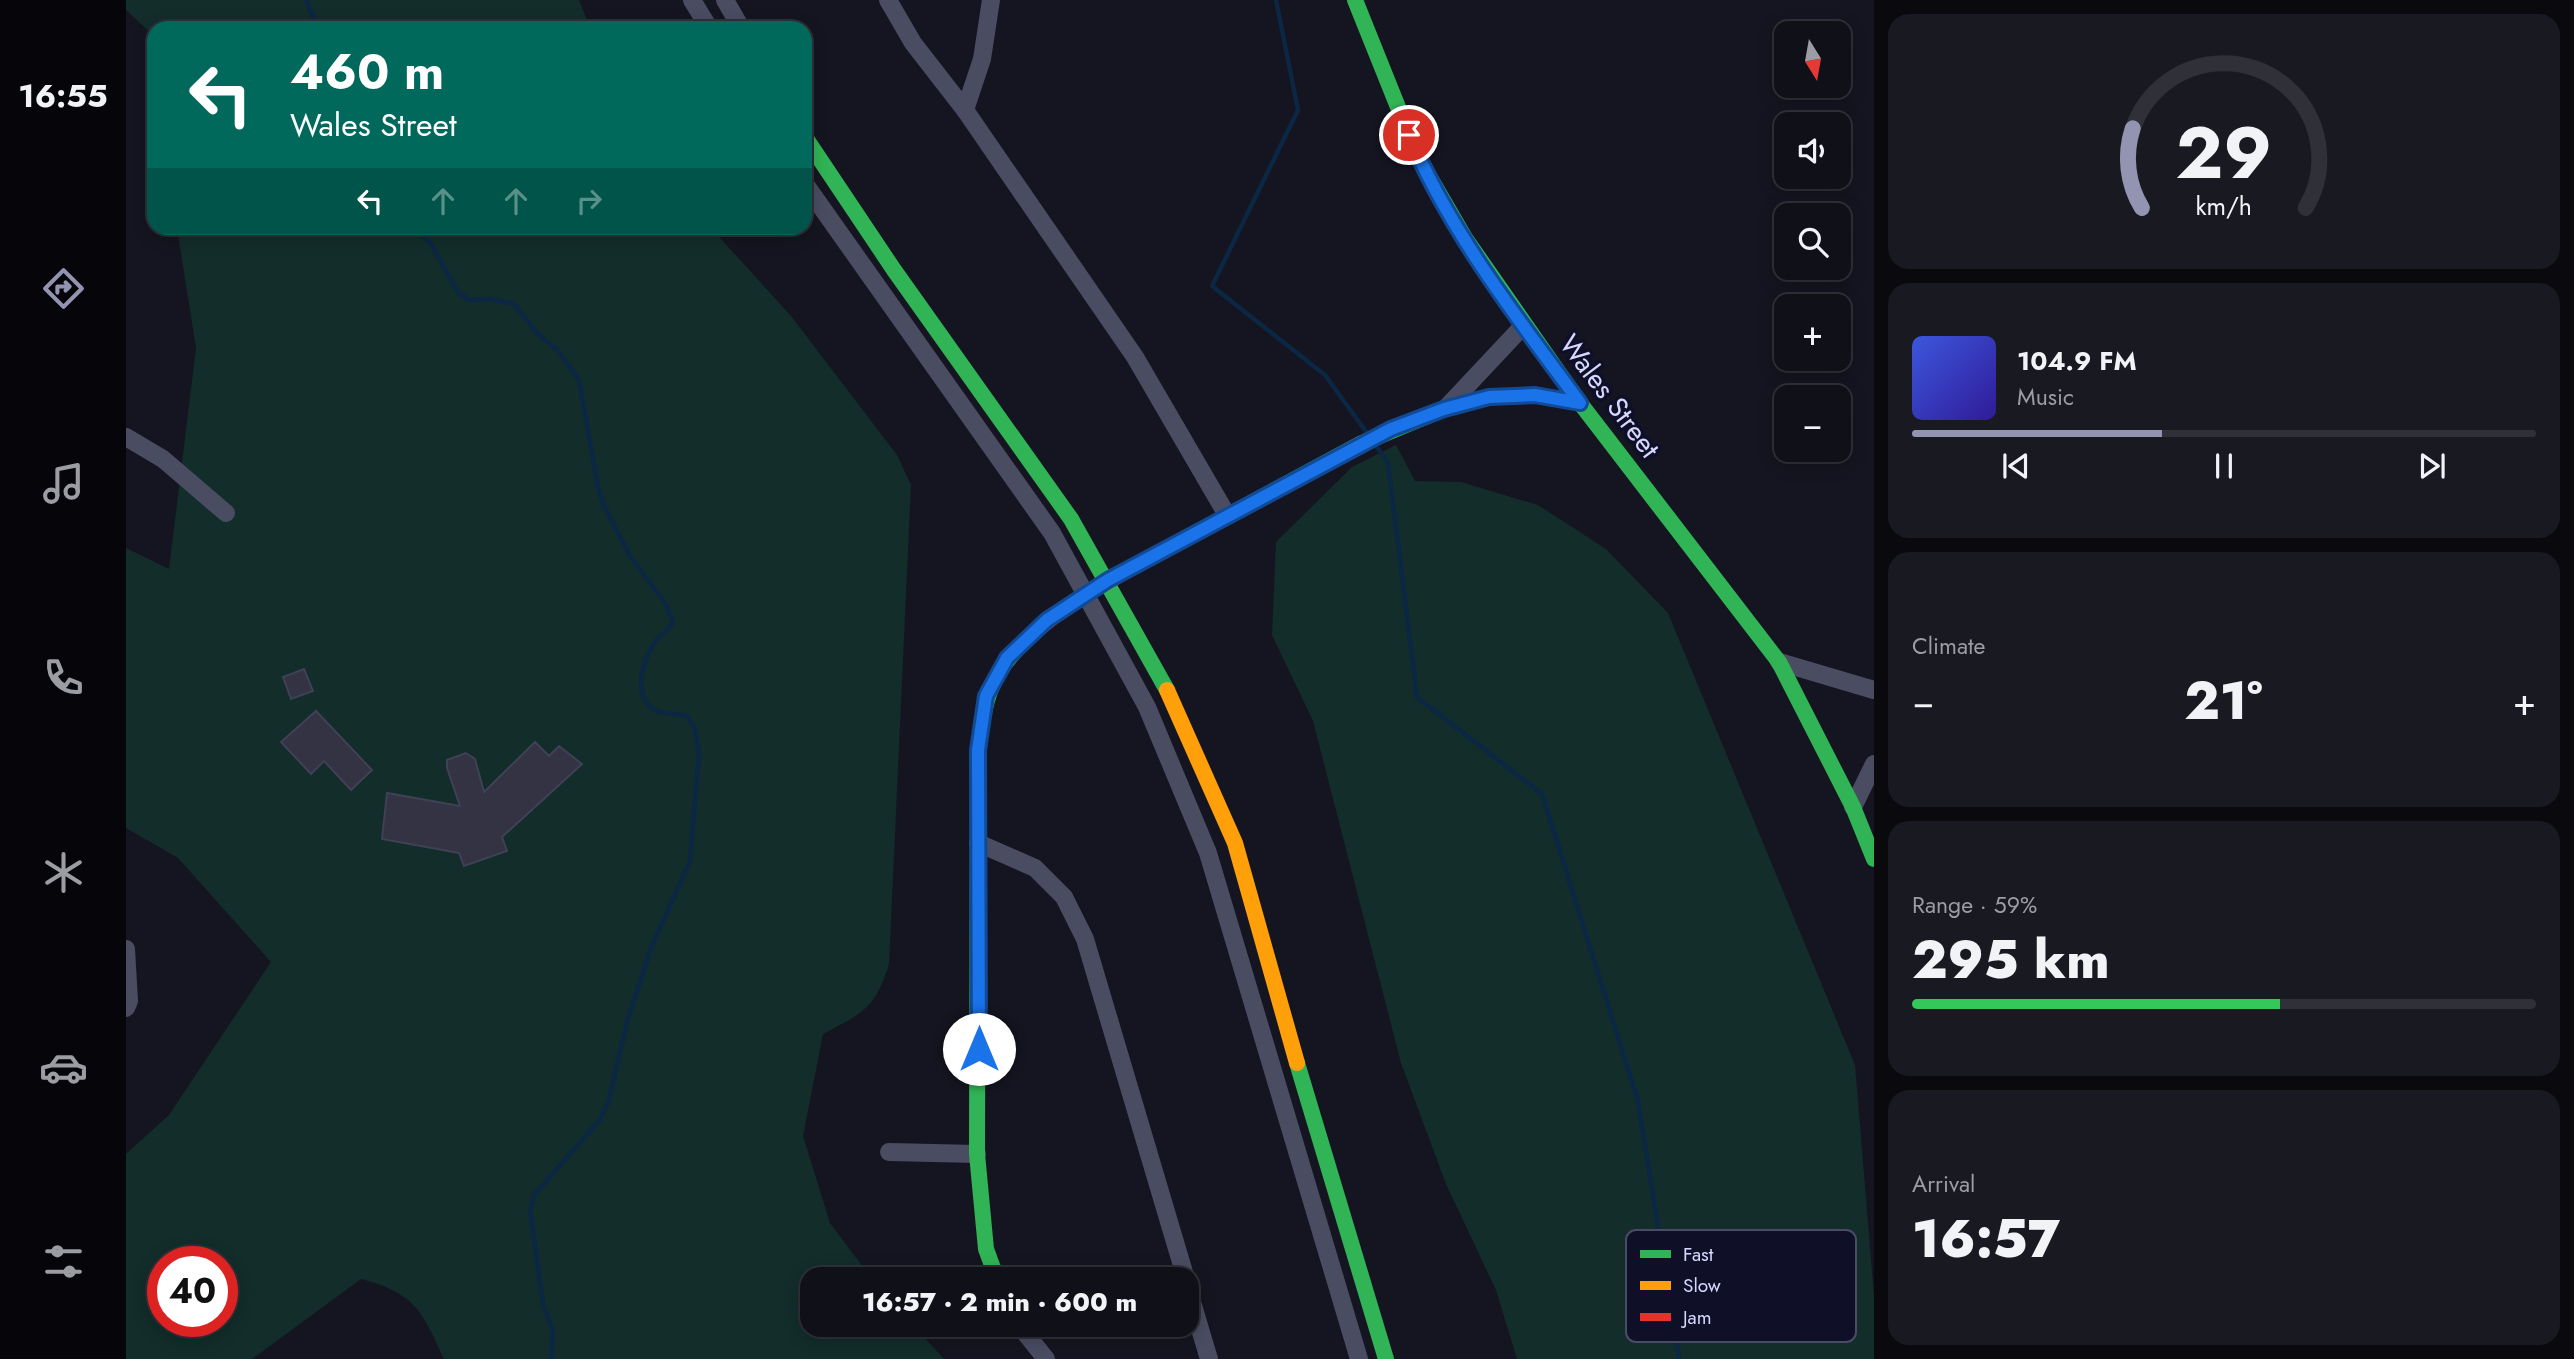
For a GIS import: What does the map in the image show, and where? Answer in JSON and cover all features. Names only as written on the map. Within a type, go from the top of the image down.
[{"type":"street","points":[[692,0],[705,21]]},
{"type":"street","points":[[725,0],[737,21]]},
{"type":"street","points":[[888,0],[913,43],[965,110],[1135,357],[1227,515]]},
{"type":"street","points":[[965,110],[982,59],[991,0]]},
{"type":"street","name":"Wales Street","points":[[1355,0],[1381,71],[1418,157],[1465,238],[1580,403],[1779,662],[1853,807],[1874,859]]},
{"type":"street","points":[[812,147],[894,270],[1071,519],[1108,580],[1169,693],[1235,843],[1307,1097],[1386,1359]]},
{"type":"street","points":[[812,194],[1052,533],[1147,707],[1208,853],[1359,1359]]},
{"type":"street","points":[[1444,409],[1524,326]]},
{"type":"street","points":[[993,1267],[986,1248],[977,1154],[978,750],[986,696],[1007,658],[1047,620],[1108,580],[1391,429],[1444,409],[1489,397],[1523,395],[1580,403]]},
{"type":"street","points":[[126,437],[163,459],[226,513]]},
{"type":"street","points":[[1779,662],[1874,690]]},
{"type":"street","points":[[1853,807],[1874,764]]},
{"type":"street","points":[[978,843],[1035,868],[1064,897],[1085,939],[1182,1267]]},
{"type":"street","points":[[126,949],[129,1001],[126,1008]]},
{"type":"street","points":[[889,1152],[977,1154]]},
{"type":"street","points":[[1199,1325],[1209,1359]]},
{"type":"street","points":[[1029,1337],[1046,1359]]},
{"type":"green space","points":[[126,0],[579,0],[587,21],[147,21],[147,30],[126,10]]},
{"type":"green space","points":[[178,235],[717,235],[791,316],[897,455],[911,485],[889,964],[878,991],[866,1008],[823,1034],[803,1136],[830,1223],[863,1267],[800,1267],[800,1337],[924,1337],[944,1359],[444,1359],[429,1328],[414,1306],[394,1291],[361,1279],[252,1359],[126,1359],[126,1154],[169,1115],[271,962],[178,858],[126,828],[126,548],[169,569],[196,348]]},
{"type":"green space","points":[[1396,445],[1415,481],[1461,482],[1538,505],[1606,549],[1668,613],[1855,1065],[1874,1296],[1874,1359],[1517,1359],[1496,1290],[1446,1184],[1401,1063],[1313,721],[1272,635],[1276,542],[1352,467]]},
{"type":"building","points":[[304,669],[313,691],[291,699],[283,677]]},
{"type":"building","points":[[316,711],[372,770],[351,790],[324,761],[311,774],[281,742]]},
{"type":"building","points":[[535,742],[549,756],[559,746],[582,764],[502,837],[507,851],[464,866],[459,853],[382,839],[387,793],[460,806],[447,768],[447,760],[466,753],[475,759],[484,792]]},
{"type":"waterway","points":[[306,0],[315,21]]},
{"type":"waterway","points":[[1276,0],[1298,110],[1212,286],[1325,375],[1367,433]]},
{"type":"waterway","points":[[422,235],[431,244],[458,293],[470,300],[490,299],[514,304],[537,333],[558,351],[579,380],[598,488],[604,506],[630,556],[665,603],[673,622],[655,642],[647,658],[643,668],[643,696],[658,712],[687,716],[695,729],[699,754],[690,861],[651,948],[627,1022],[609,1100],[599,1121],[534,1195],[530,1211],[543,1305],[553,1331],[551,1359]]},
{"type":"waterway","points":[[1376,446],[1388,463],[1417,697],[1542,794],[1638,1101],[1658,1230]]},
{"type":"waterway","points":[[1676,1342],[1679,1359]]},
{"type":"traffic: fast","points":[[1355,0],[1418,157],[1465,238],[1580,403],[1779,662],[1853,807],[1874,859]]},
{"type":"traffic: fast","points":[[812,147],[894,270],[1071,519],[1167,690]]},
{"type":"traffic: fast","points":[[1177,543],[1360,444],[1444,409],[1489,397],[1535,395],[1580,403]]},
{"type":"traffic: fast","points":[[993,1267],[986,1249],[977,1154],[978,750],[990,690],[1003,665],[1026,640]]},
{"type":"traffic: fast","points":[[1297,1063],[1386,1359]]},
{"type":"traffic: slow","points":[[1167,690],[1235,843],[1297,1063]]},
{"type":"traffic: jam","points":[[1026,640],[1079,599],[1177,543]]},
{"type":"route","points":[[979,1049],[978,750],[986,696],[1007,658],[1047,620],[1108,580],[1391,429],[1444,409],[1489,397],[1535,395],[1580,403],[1465,238],[1418,157],[1409,135]]}]
